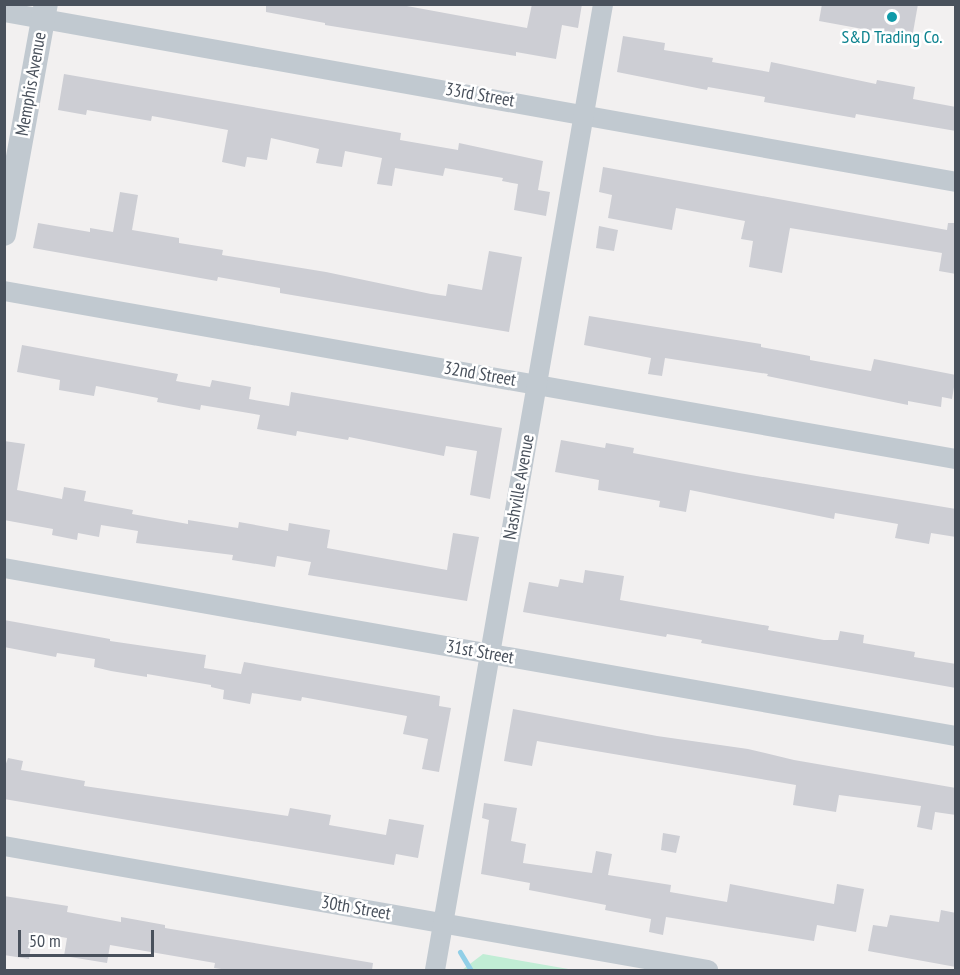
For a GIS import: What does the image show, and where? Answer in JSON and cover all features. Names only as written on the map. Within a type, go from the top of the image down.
[{"type":"street","name":"Nashville Avenue","points":[[435,970],[603,4]]},
{"type":"street","name":"33rd Street","points":[[4,12],[44,12],[956,182]]},
{"type":"street","name":"Memphis Avenue","points":[[4,234],[44,12]]},
{"type":"street","name":"32nd Street","points":[[4,291],[956,459]]},
{"type":"street","name":"31st Street","points":[[4,568],[956,736]]},
{"type":"street","name":"30th Street","points":[[4,846],[708,970]]},
{"type":"green space","points":[[483,954],[574,970],[462,970]]},
{"type":"building","points":[[266,4],[396,4],[527,28],[532,4],[582,4],[578,28],[562,25],[556,59],[516,52],[516,56],[325,25],[325,23],[266,12]]},
{"type":"building","points":[[822,4],[918,4],[912,38],[819,21]]},
{"type":"building","points":[[623,36],[665,43],[664,50],[713,58],[712,62],[769,72],[771,62],[876,84],[877,80],[915,87],[913,99],[956,107],[956,131],[856,114],[855,118],[764,102],[765,97],[708,87],[707,90],[617,72]]},
{"type":"building","points":[[64,74],[401,133],[400,140],[458,150],[459,143],[543,161],[538,190],[550,192],[546,216],[514,210],[518,184],[502,181],[503,178],[445,168],[443,176],[395,168],[392,186],[377,184],[382,158],[345,151],[342,167],[316,163],[319,149],[271,138],[267,160],[247,157],[245,167],[222,162],[228,130],[152,116],[151,121],[87,110],[86,115],[58,110]]},
{"type":"building","points":[[603,167],[947,230],[948,223],[956,223],[956,274],[939,271],[942,253],[790,228],[782,273],[749,267],[753,241],[741,239],[745,221],[676,208],[672,230],[608,218],[612,195],[599,192]]},
{"type":"building","points":[[120,192],[138,195],[132,230],[179,238],[179,243],[223,250],[222,255],[326,272],[431,294],[446,296],[448,284],[482,290],[489,251],[522,257],[509,332],[280,293],[280,288],[218,277],[217,281],[33,248],[38,223],[90,232],[90,228],[113,232]]},
{"type":"building","points":[[599,226],[618,230],[614,251],[596,248]]},
{"type":"building","points":[[589,316],[761,344],[761,347],[810,356],[810,360],[871,371],[874,359],[956,375],[952,399],[942,397],[941,407],[908,401],[908,405],[767,376],[768,374],[665,358],[662,376],[648,374],[651,358],[584,345]]},
{"type":"building","points":[[22,345],[178,374],[176,381],[210,387],[212,380],[251,387],[249,399],[289,406],[291,392],[502,428],[490,499],[470,495],[477,451],[446,446],[444,456],[349,437],[348,440],[297,431],[296,436],[257,429],[260,415],[201,405],[200,410],[157,402],[158,398],[96,386],[94,396],[59,390],[60,380],[17,372]]},
{"type":"building","points":[[561,440],[605,448],[606,443],[634,448],[633,453],[739,473],[956,509],[956,537],[931,533],[929,544],[895,538],[898,524],[835,513],[834,519],[690,490],[686,512],[659,507],[660,501],[598,490],[599,480],[555,472]]},
{"type":"building","points":[[4,441],[25,444],[17,490],[62,499],[64,487],[86,491],[84,501],[133,510],[132,514],[188,524],[188,520],[238,528],[239,522],[288,531],[289,523],[330,530],[327,548],[447,570],[453,533],[479,537],[467,601],[308,575],[311,562],[277,556],[275,567],[232,560],[233,555],[136,543],[138,531],[101,525],[99,537],[78,533],[77,540],[52,535],[53,529],[4,520]]},
{"type":"building","points":[[585,570],[624,576],[620,600],[769,626],[768,630],[824,640],[838,640],[840,631],[864,635],[863,643],[915,652],[914,657],[956,664],[956,688],[701,643],[702,640],[667,634],[666,637],[523,612],[529,582],[558,587],[560,579],[583,583]]},
{"type":"building","points":[[4,620],[110,639],[110,641],[206,655],[204,668],[241,674],[244,662],[440,696],[439,706],[451,708],[439,772],[422,769],[428,739],[403,734],[407,716],[302,697],[301,701],[252,693],[250,704],[223,699],[224,690],[211,687],[211,685],[147,674],[147,677],[111,671],[94,667],[95,659],[57,653],[56,657],[4,647]]},
{"type":"building","points":[[513,709],[657,736],[748,749],[794,760],[956,788],[956,815],[935,812],[932,830],[917,827],[921,806],[839,795],[836,812],[793,805],[796,785],[537,741],[532,766],[504,761]]},
{"type":"building","points":[[8,758],[23,761],[21,770],[85,781],[84,786],[288,816],[290,808],[331,815],[329,825],[386,835],[389,819],[424,825],[418,858],[396,854],[394,865],[4,799],[4,769]]},
{"type":"building","points":[[484,803],[517,808],[511,841],[526,844],[523,863],[592,873],[596,851],[612,854],[608,875],[671,885],[670,892],[727,902],[730,884],[834,904],[837,884],[864,889],[856,932],[817,925],[814,941],[666,917],[663,935],[649,932],[651,919],[605,910],[606,905],[529,890],[530,883],[481,874],[489,820],[482,818]]},
{"type":"building","points":[[663,833],[680,836],[676,853],[661,850]]},
{"type":"building","points":[[4,896],[68,906],[67,912],[121,922],[121,917],[165,925],[165,928],[373,963],[372,970],[229,970],[214,968],[215,963],[110,945],[107,963],[64,956],[67,938],[33,932],[29,959],[4,955]]},
{"type":"building","points":[[941,910],[956,913],[956,967],[868,951],[873,925],[887,927],[890,915],[939,922]]},
{"type":"waterway","points":[[460,952],[471,970]]},
{"type":"place","name":"S&D Trading Co.","points":[[892,17]]}]
